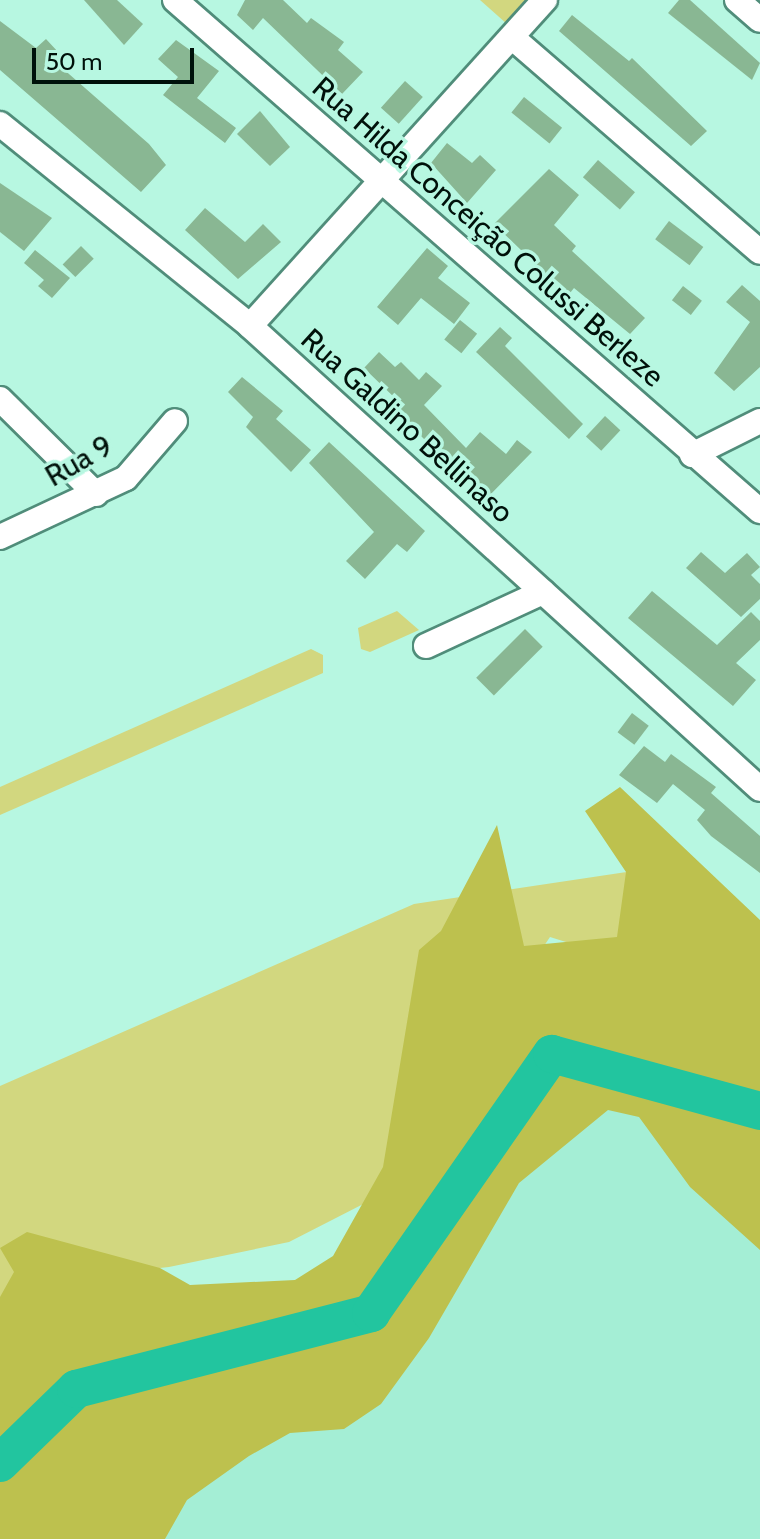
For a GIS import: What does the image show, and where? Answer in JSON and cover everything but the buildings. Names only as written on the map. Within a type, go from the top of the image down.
[{"type":"street","name":"Rua Hilda Conceição Colussi Berleze","points":[[175,0],[692,455],[755,500]]},
{"type":"street","points":[[250,326],[385,183],[545,0]]},
{"type":"street","points":[[737,0],[760,20]]},
{"type":"street","points":[[514,39],[760,252]]},
{"type":"street","name":"Rua Galdino Bellinaso","points":[[0,124],[250,326],[760,789]]},
{"type":"street","points":[[0,399],[96,494]]},
{"type":"street","name":"Rua 9","points":[[0,537],[126,478],[175,421]]},
{"type":"street","points":[[692,455],[760,421]]},
{"type":"street","points":[[426,646],[543,592]]},
{"type":"shaded area","points":[[480,0],[530,0],[507,24]]},
{"type":"shaded area","points":[[397,611],[419,630],[370,652],[361,649],[358,628]]},
{"type":"shaded area","points":[[311,649],[323,655],[323,673],[0,815],[0,787]]},
{"type":"shaded area","points":[[620,787],[760,920],[760,1250],[690,1187],[639,1117],[608,1110],[519,1183],[429,1338],[381,1404],[344,1429],[290,1433],[249,1456],[187,1500],[165,1539],[0,1539],[0,1297],[14,1272],[0,1248],[27,1232],[160,1268],[190,1285],[295,1280],[333,1256],[383,1167],[419,950],[441,931],[497,825],[524,946],[617,937],[626,872],[585,811]]},
{"type":"shaded area","points":[[680,864],[649,968],[550,937],[375,1198],[289,1242],[169,1267],[38,1281],[0,1309],[0,1086],[414,904]]},
{"type":"shaded area","points":[[534,1034],[760,1068],[760,1539],[0,1539],[0,1368],[333,1299]]},
{"type":"waterway","points":[[0,1463],[76,1389],[371,1313],[552,1054],[760,1111]]}]
